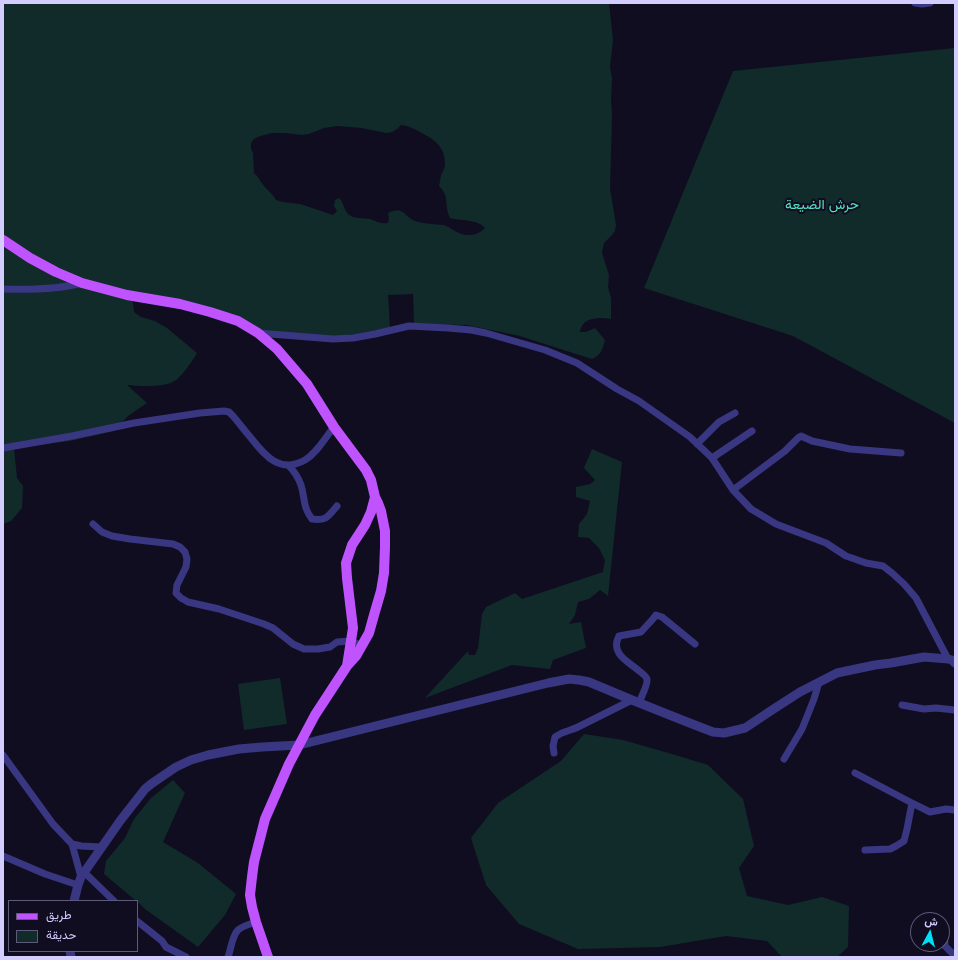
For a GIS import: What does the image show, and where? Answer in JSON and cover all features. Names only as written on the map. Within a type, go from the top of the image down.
[{"type":"main road","points":[[3,240],[50,269],[82,283],[127,295],[180,304],[210,312],[238,321],[258,333],[277,349],[307,384],[334,427],[366,470],[371,480],[375,497],[381,511],[385,532],[384,573],[381,590],[369,633],[356,656],[347,666],[315,715],[289,764],[265,819],[252,877],[250,894],[256,922],[268,957]]},
{"type":"main road","points":[[347,666],[353,628],[346,578],[346,563],[352,545],[365,525],[371,512],[375,497]]},
{"type":"main road","points":[[353,628],[369,633]]},
{"type":"street","points":[[915,3],[930,3]]},
{"type":"street","points":[[3,289],[24,290],[69,286],[82,283]]},
{"type":"street","points":[[258,333],[333,339],[353,338],[406,326],[471,330],[545,350],[577,363],[617,389],[639,401],[690,437],[712,458],[733,490],[750,509],[776,524],[826,544],[846,556],[871,564],[883,566],[892,573],[916,598],[952,661]]},
{"type":"street","points":[[3,448],[72,436],[134,422],[224,411],[229,412],[233,416],[268,457],[273,461],[289,466],[298,476],[302,487],[305,506],[312,519],[321,520],[327,518],[336,506]]},
{"type":"street","points":[[697,444],[719,422],[735,413]]},
{"type":"street","points":[[289,466],[305,460],[315,451],[334,427]]},
{"type":"street","points":[[712,458],[752,430]]},
{"type":"street","points":[[733,490],[801,436],[812,441],[850,449],[901,454]]},
{"type":"street","points":[[93,524],[102,532],[112,536],[173,544],[180,547],[185,552],[187,559],[186,567],[177,585],[176,593],[188,602],[219,609],[264,624],[273,628],[293,644],[304,649],[318,650],[330,647],[337,642],[351,641],[362,646]]},
{"type":"street","points":[[554,753],[553,746],[555,737],[561,732],[576,728],[635,702],[647,684],[647,678],[618,653],[616,642],[619,636],[641,632],[656,615],[662,617],[695,644]]},
{"type":"street","points":[[74,900],[81,878],[101,847],[145,789],[181,765],[191,760],[208,755],[239,749],[299,745],[568,679],[589,682],[635,702],[713,732],[724,733],[745,728],[789,699],[838,673],[924,657],[952,661]]},
{"type":"street","points":[[784,759],[802,729],[819,682]]},
{"type":"street","points":[[902,705],[924,709],[936,708],[955,710]]},
{"type":"street","points":[[3,755],[53,824],[72,844],[81,878]]},
{"type":"street","points":[[855,773],[930,812],[946,808],[955,810]]},
{"type":"street","points":[[865,850],[890,849],[904,841],[912,803]]},
{"type":"street","points":[[72,844],[101,847]]},
{"type":"street","points":[[3,856],[45,874],[81,878],[113,900]]},
{"type":"street","points":[[138,921],[162,941],[166,947],[186,957]]},
{"type":"street","points":[[228,957],[233,937],[237,930],[256,922]]},
{"type":"green space","points":[[3,3],[609,3],[613,40],[610,67],[612,78],[612,116],[610,189],[616,225],[615,231],[604,243],[602,253],[609,275],[608,287],[611,298],[611,319],[592,319],[584,323],[580,332],[586,332],[595,328],[605,340],[598,355],[592,359],[520,336],[467,325],[414,324],[413,294],[388,295],[390,328],[334,338],[264,331],[132,296],[134,312],[141,317],[155,321],[167,328],[197,353],[181,375],[172,383],[153,386],[127,385],[147,403],[128,416],[114,431],[70,441],[14,448],[17,478],[23,486],[22,508],[11,521],[3,524]],"holes":[[[401,125],[414,129],[439,145],[445,158],[445,167],[439,186],[445,193],[450,218],[478,223],[485,228],[483,230],[473,235],[466,235],[443,225],[415,221],[403,212],[397,210],[388,213],[388,223],[382,223],[370,219],[355,218],[348,214],[339,198],[335,200],[334,206],[337,211],[333,215],[300,204],[276,200],[254,173],[251,143],[254,139],[260,136],[272,133],[302,135],[324,128],[337,126],[362,128],[386,133],[392,132]]]},
{"type":"green space","name":"حرش الضيعة","points":[[955,48],[955,423],[793,336],[644,288],[733,71]]},
{"type":"green space","points":[[592,449],[622,462],[608,596],[600,590],[589,599],[578,602],[575,615],[569,624],[581,622],[586,648],[553,660],[550,669],[512,665],[425,698],[468,651],[469,655],[475,655],[478,648],[482,614],[486,607],[515,593],[522,599],[603,572],[605,560],[599,548],[589,538],[578,537],[579,524],[587,514],[590,501],[576,497],[576,487],[590,484],[595,480],[584,468]]},
{"type":"green space","points":[[280,678],[287,724],[244,730],[238,684]]},
{"type":"green space","points":[[584,734],[623,740],[708,765],[743,799],[754,846],[739,868],[747,896],[788,905],[822,897],[849,906],[848,947],[837,957],[782,957],[767,941],[726,936],[660,947],[578,949],[519,924],[486,885],[471,838],[498,803],[561,761]]},
{"type":"green space","points":[[173,780],[185,793],[163,842],[198,863],[236,894],[225,915],[198,947],[145,909],[138,902],[138,900],[135,900],[104,874],[106,861],[125,838],[134,819],[151,798]]}]
